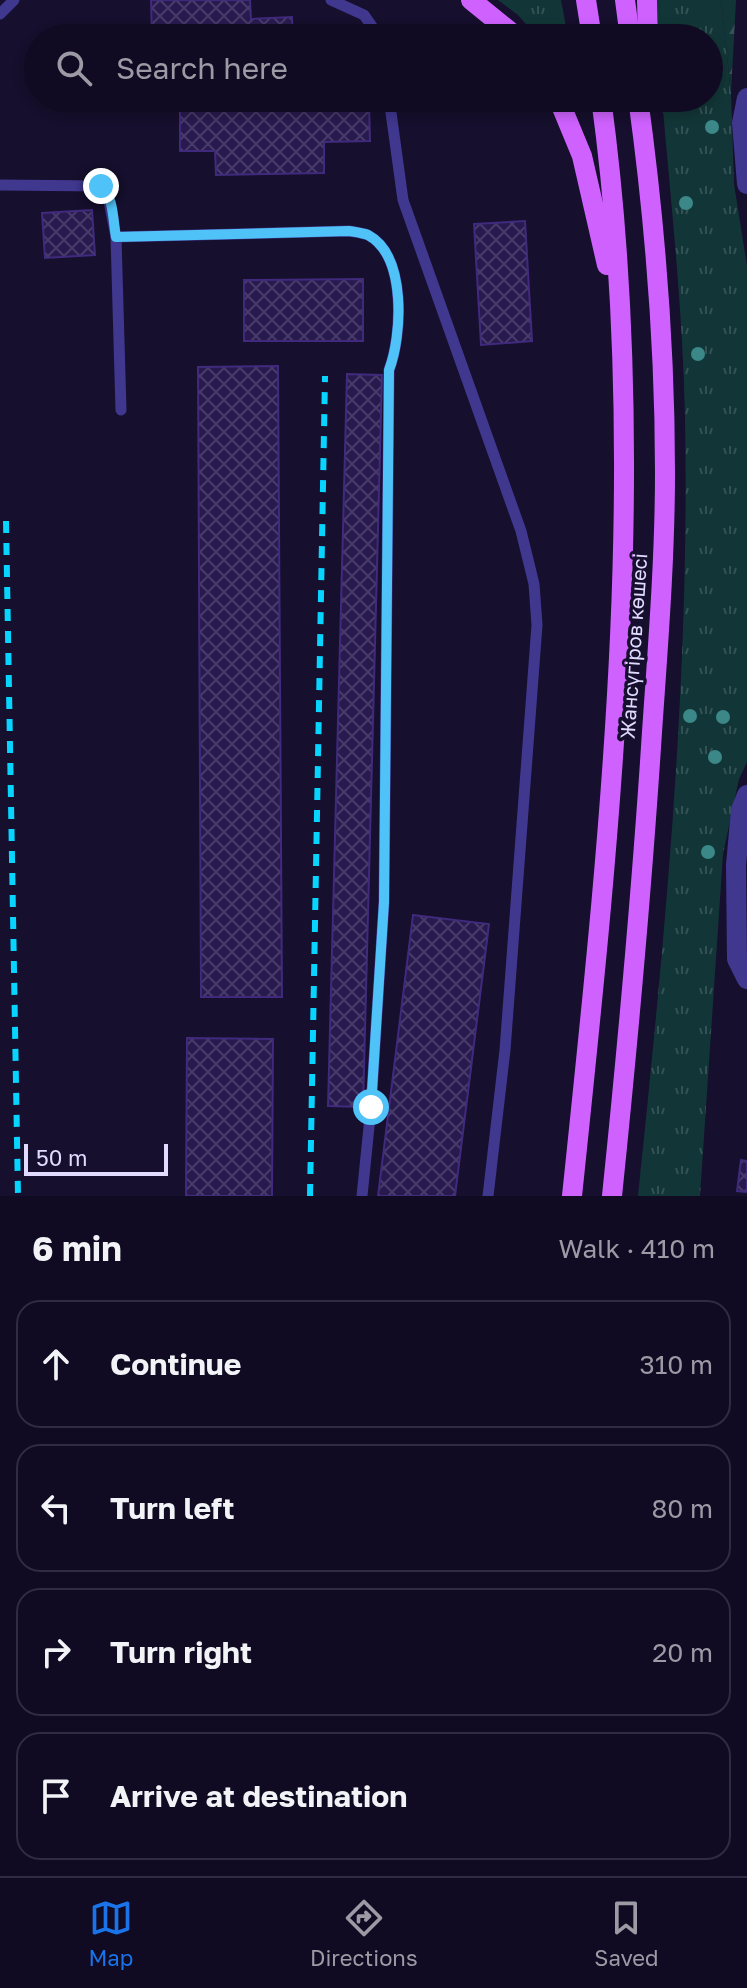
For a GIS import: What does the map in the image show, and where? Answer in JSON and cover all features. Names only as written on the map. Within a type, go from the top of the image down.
[{"type":"main road","points":[[471,0],[501,24]]},
{"type":"main road","points":[[586,0],[590,24]]},
{"type":"main road","points":[[625,0],[628,24]]},
{"type":"main road","points":[[647,0],[648,24]]},
{"type":"main road","points":[[565,112],[591,189],[622,340]]},
{"type":"main road","name":"Жансүгіров көшесі","points":[[572,1196],[603,878],[624,572],[622,340],[615,223],[603,112]]},
{"type":"main road","name":"Жансүгіров көшесі","points":[[612,1196],[640,913],[663,564],[665,471],[662,368],[651,195],[640,112]]},
{"type":"main road","points":[[649,112],[651,195]]},
{"type":"street","points":[[747,98],[742,123],[747,184]]},
{"type":"street","points":[[747,795],[741,810],[736,865],[737,959],[747,979]]},
{"type":"lane","points":[[0,14],[14,0]]},
{"type":"lane","points":[[331,0],[364,15],[370,24]]},
{"type":"lane","points":[[391,112],[403,200],[521,531],[534,584],[537,625],[505,1050],[488,1196]]},
{"type":"lane","points":[[0,185],[101,186],[107,191],[116,237],[121,410]]},
{"type":"lane","points":[[116,237],[349,231],[368,236],[382,248],[398,284],[397,349],[389,370],[384,902],[362,1196]]},
{"type":"green space","points":[[498,0],[561,0],[565,24],[526,24]]},
{"type":"green space","points":[[657,0],[721,0],[731,93],[734,184],[747,266],[747,762],[739,779],[723,854],[700,1196],[638,1196],[674,808],[684,613],[684,378],[663,112],[723,112],[723,24],[658,24]]},
{"type":"green space","points":[[721,0],[736,0],[731,93]]},
{"type":"building","points":[[151,0],[250,0],[251,19],[292,17],[292,24],[152,24]]},
{"type":"building","points":[[180,112],[369,112],[370,141],[324,142],[324,173],[216,175],[215,151],[180,151]]},
{"type":"building","points":[[92,210],[95,255],[45,258],[42,213]]},
{"type":"building","points":[[525,221],[532,341],[481,345],[474,224]]},
{"type":"building","points":[[363,279],[363,341],[244,341],[244,280]]},
{"type":"building","points":[[278,366],[282,997],[201,997],[198,367]]},
{"type":"building","points":[[347,374],[382,375],[363,1107],[328,1106]]},
{"type":"building","points":[[413,915],[489,924],[455,1196],[378,1196]]},
{"type":"building","points":[[187,1038],[273,1039],[272,1196],[186,1196]]},
{"type":"building","points":[[741,1160],[747,1161],[747,1192],[737,1191]]},
{"type":"railway","points":[[310,1196],[325,376]]},
{"type":"railway","points":[[6,521],[18,1196]]},
{"type":"route","points":[[101,186],[109,197],[116,237],[349,231],[368,236],[382,248],[398,284],[397,349],[389,370],[384,902],[371,1107]]}]
